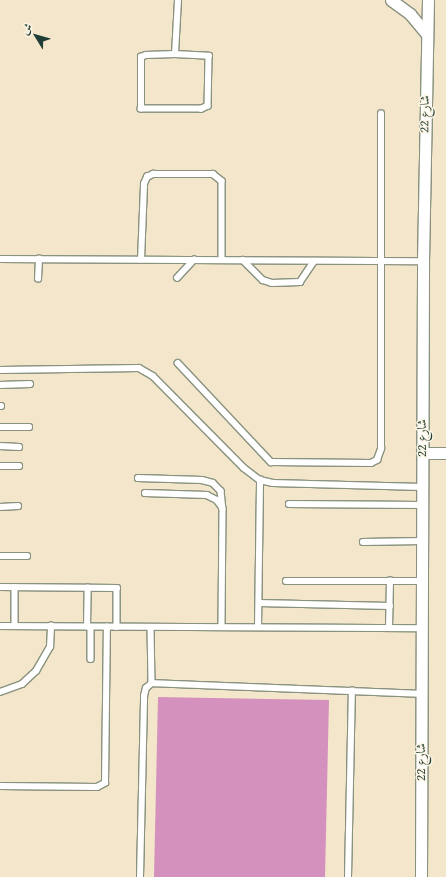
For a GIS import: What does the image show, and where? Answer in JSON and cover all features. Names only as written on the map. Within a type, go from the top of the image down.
[{"type":"street","points":[[391,0],[410,14],[427,34]]},
{"type":"street","name":"شارع 22","points":[[421,877],[423,261],[428,0]]},
{"type":"street","points":[[422,453],[446,453]]},
{"type":"lane","points":[[175,54],[178,0]]},
{"type":"lane","points":[[146,54],[175,54],[209,56],[208,106],[202,109],[141,109],[142,57],[146,54]]},
{"type":"lane","points":[[178,364],[270,462],[374,462],[379,457],[381,449],[382,114]]},
{"type":"lane","points":[[141,260],[144,184],[146,177],[153,174],[216,175],[222,182],[222,260]]},
{"type":"lane","points":[[0,259],[423,261]]},
{"type":"lane","points":[[38,279],[39,259]]},
{"type":"lane","points":[[177,278],[194,260]]},
{"type":"lane","points":[[244,260],[269,283],[300,282],[314,261]]},
{"type":"lane","points":[[0,370],[139,368],[153,376],[244,468],[260,480],[273,483],[422,487]]},
{"type":"lane","points":[[0,385],[30,384]]},
{"type":"lane","points":[[0,427],[29,427]]},
{"type":"lane","points":[[0,446],[19,446]]},
{"type":"lane","points":[[0,466],[19,466]]},
{"type":"lane","points":[[138,478],[208,481],[221,492],[223,509],[222,627]]},
{"type":"lane","points":[[258,627],[260,480]]},
{"type":"lane","points":[[145,493],[207,495],[217,500],[223,509]]},
{"type":"lane","points":[[289,504],[422,505]]},
{"type":"lane","points":[[0,507],[18,506]]},
{"type":"lane","points":[[363,542],[422,541]]},
{"type":"lane","points":[[0,556],[27,556]]},
{"type":"lane","points":[[286,581],[422,581]]},
{"type":"lane","points":[[389,628],[390,581]]},
{"type":"lane","points":[[0,587],[117,588],[117,626]]},
{"type":"lane","points":[[15,587],[15,626]]},
{"type":"lane","points":[[88,588],[91,659]]},
{"type":"lane","points":[[259,603],[390,606]]},
{"type":"lane","points":[[0,626],[422,628]]},
{"type":"lane","points":[[0,692],[18,686],[36,671],[50,647],[51,626]]},
{"type":"lane","points":[[0,786],[97,787],[105,783],[107,627]]},
{"type":"lane","points":[[151,627],[152,683]]},
{"type":"lane","points":[[140,877],[144,696],[146,688],[152,683],[422,694]]},
{"type":"lane","points":[[348,877],[352,691]]},
{"type":"building","points":[[158,697],[329,700],[325,877],[154,877]]}]
